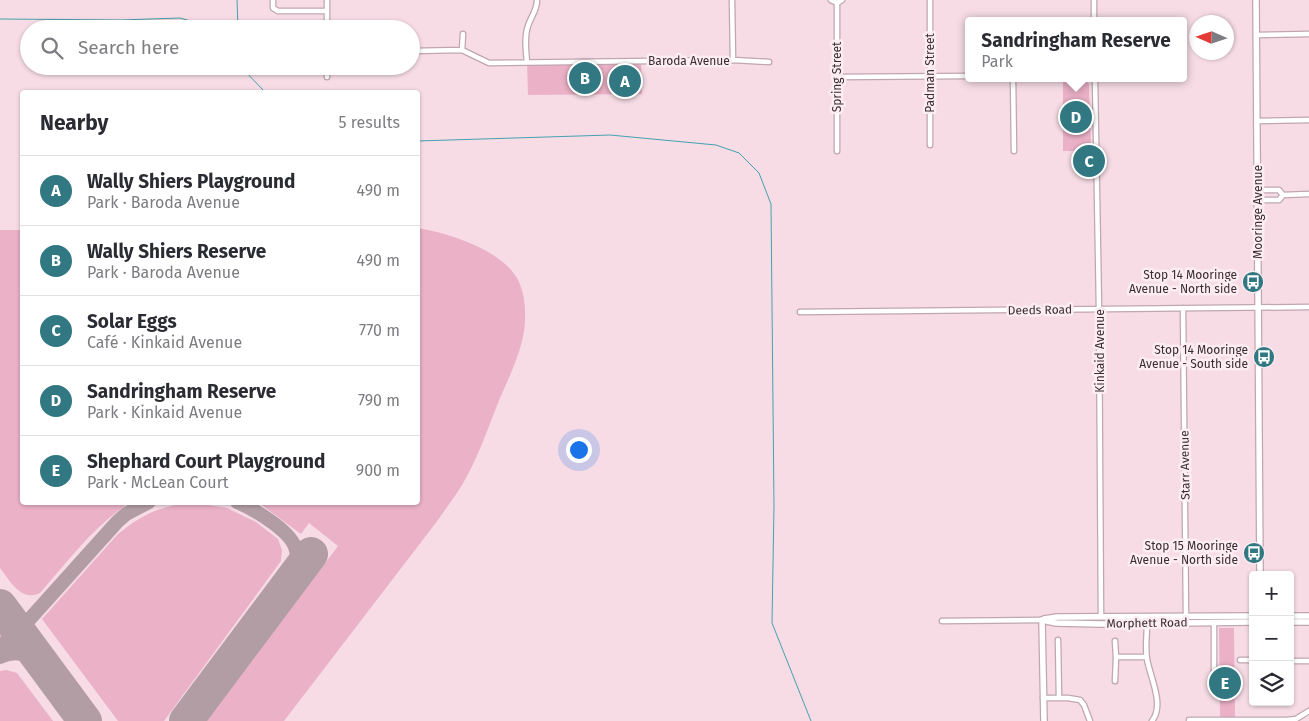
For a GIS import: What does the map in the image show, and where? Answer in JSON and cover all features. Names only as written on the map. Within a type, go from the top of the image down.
[{"type":"street","points":[[273,0],[273,8],[278,12],[327,11]]},
{"type":"street","points":[[327,0],[327,20]]},
{"type":"street","points":[[527,62],[526,35],[537,7],[537,0]]},
{"type":"street","points":[[732,0],[733,60]]},
{"type":"street","points":[[831,0],[836,3],[842,0]]},
{"type":"street","name":"Padman Street","points":[[930,0],[930,146]]},
{"type":"street","points":[[1094,0],[1094,17]]},
{"type":"street","name":"Mooringe Avenue","points":[[1256,0],[1260,571]]},
{"type":"street","name":"Spring Street","points":[[836,3],[837,151]]},
{"type":"street","points":[[462,50],[463,34]]},
{"type":"street","points":[[1257,35],[1309,34]]},
{"type":"street","name":"Baroda Avenue","points":[[420,51],[462,50],[489,62],[733,60],[769,62]]},
{"type":"street","points":[[837,77],[965,76]]},
{"type":"street","points":[[1013,82],[1014,151]]},
{"type":"street","name":"Kinkaid Avenue","points":[[1095,82],[1101,624]]},
{"type":"street","points":[[1258,121],[1309,120]]},
{"type":"street","points":[[1258,190],[1279,190],[1283,195]]},
{"type":"street","points":[[1258,200],[1279,200],[1283,195],[1309,194]]},
{"type":"street","name":"Deeds Road","points":[[800,312],[1309,307]]},
{"type":"street","name":"Starr Avenue","points":[[1183,308],[1187,620]]},
{"type":"street","name":"Morphett Road","points":[[1042,620],[1056,623],[1101,624],[1249,616]]},
{"type":"street","points":[[1294,616],[1309,616]]},
{"type":"street","name":"Morphett Road","points":[[942,621],[1042,620],[1056,617],[1101,617],[1249,622]]},
{"type":"street","points":[[1042,620],[1044,721]]},
{"type":"street","points":[[1214,622],[1214,677]]},
{"type":"street","points":[[1294,622],[1309,622]]},
{"type":"street","points":[[1147,623],[1146,657],[1156,698],[1156,716],[1152,721]]},
{"type":"street","points":[[1058,640],[1059,698]]},
{"type":"street","points":[[1115,641],[1115,681]]},
{"type":"street","points":[[1116,657],[1146,657]]},
{"type":"street","points":[[1240,660],[1249,660]]},
{"type":"street","points":[[1294,661],[1309,661]]},
{"type":"street","points":[[1043,698],[1080,700],[1090,721]]},
{"type":"street","points":[[1189,720],[1287,720],[1296,719],[1309,711]]},
{"type":"shaded area","points":[[641,61],[642,94],[528,95],[527,62]]},
{"type":"shaded area","points":[[1063,82],[1087,82],[1089,84],[1091,151],[1063,151]]},
{"type":"shaded area","points":[[420,228],[471,243],[507,265],[519,282],[524,298],[525,325],[522,341],[478,454],[462,485],[438,520],[284,721],[207,721],[338,546],[309,523],[301,534],[262,505],[420,505]]},
{"type":"shaded area","points":[[0,230],[20,230],[20,505],[126,505],[93,533],[40,593],[27,595],[17,589],[0,568]]},
{"type":"shaded area","points":[[208,505],[227,508],[256,522],[278,539],[282,550],[281,561],[164,721],[118,721],[42,619],[117,535],[144,516],[173,506]]},
{"type":"shaded area","points":[[1219,628],[1234,628],[1235,717],[1220,717]]},
{"type":"shaded area","points":[[6,670],[17,673],[53,721],[0,721],[0,671]]},
{"type":"waterway","points":[[237,0],[238,20]]},
{"type":"waterway","points":[[121,20],[180,18],[187,20]]},
{"type":"waterway","points":[[0,19],[121,20]]},
{"type":"waterway","points":[[249,75],[263,90]]},
{"type":"waterway","points":[[420,141],[610,135],[716,145],[739,153],[759,173],[771,204],[774,506],[772,623],[811,721]]},
{"type":"taxiway","points":[[19,631],[117,522],[126,514],[143,505]]},
{"type":"taxiway","points":[[243,505],[270,521],[291,540],[297,555],[293,578]]},
{"type":"taxiway","points":[[0,654],[8,637],[7,621],[2,609]]},
{"type":"taxiway","points":[[0,657],[12,653],[23,654],[34,658],[44,666]]},
{"type":"runway","points":[[186,721],[311,554]]},
{"type":"runway","points":[[0,606],[85,721]]},
{"type":"place","name":"Wally Shiers Reserve","points":[[585,78]]},
{"type":"place","name":"Wally Shiers Playground","points":[[625,81]]},
{"type":"place","name":"Sandringham Reserve","points":[[1076,117]]},
{"type":"place","name":"Solar Eggs","points":[[1089,161]]},
{"type":"place","name":"Stop 14 Mooringe Avenue - North side","points":[[1253,282]]},
{"type":"place","name":"Stop 14 Mooringe Avenue - South side","points":[[1264,357]]},
{"type":"place","name":"Stop 15 Mooringe Avenue - North side","points":[[1254,553]]},
{"type":"place","name":"Shephard Court Playground","points":[[1225,683]]}]
